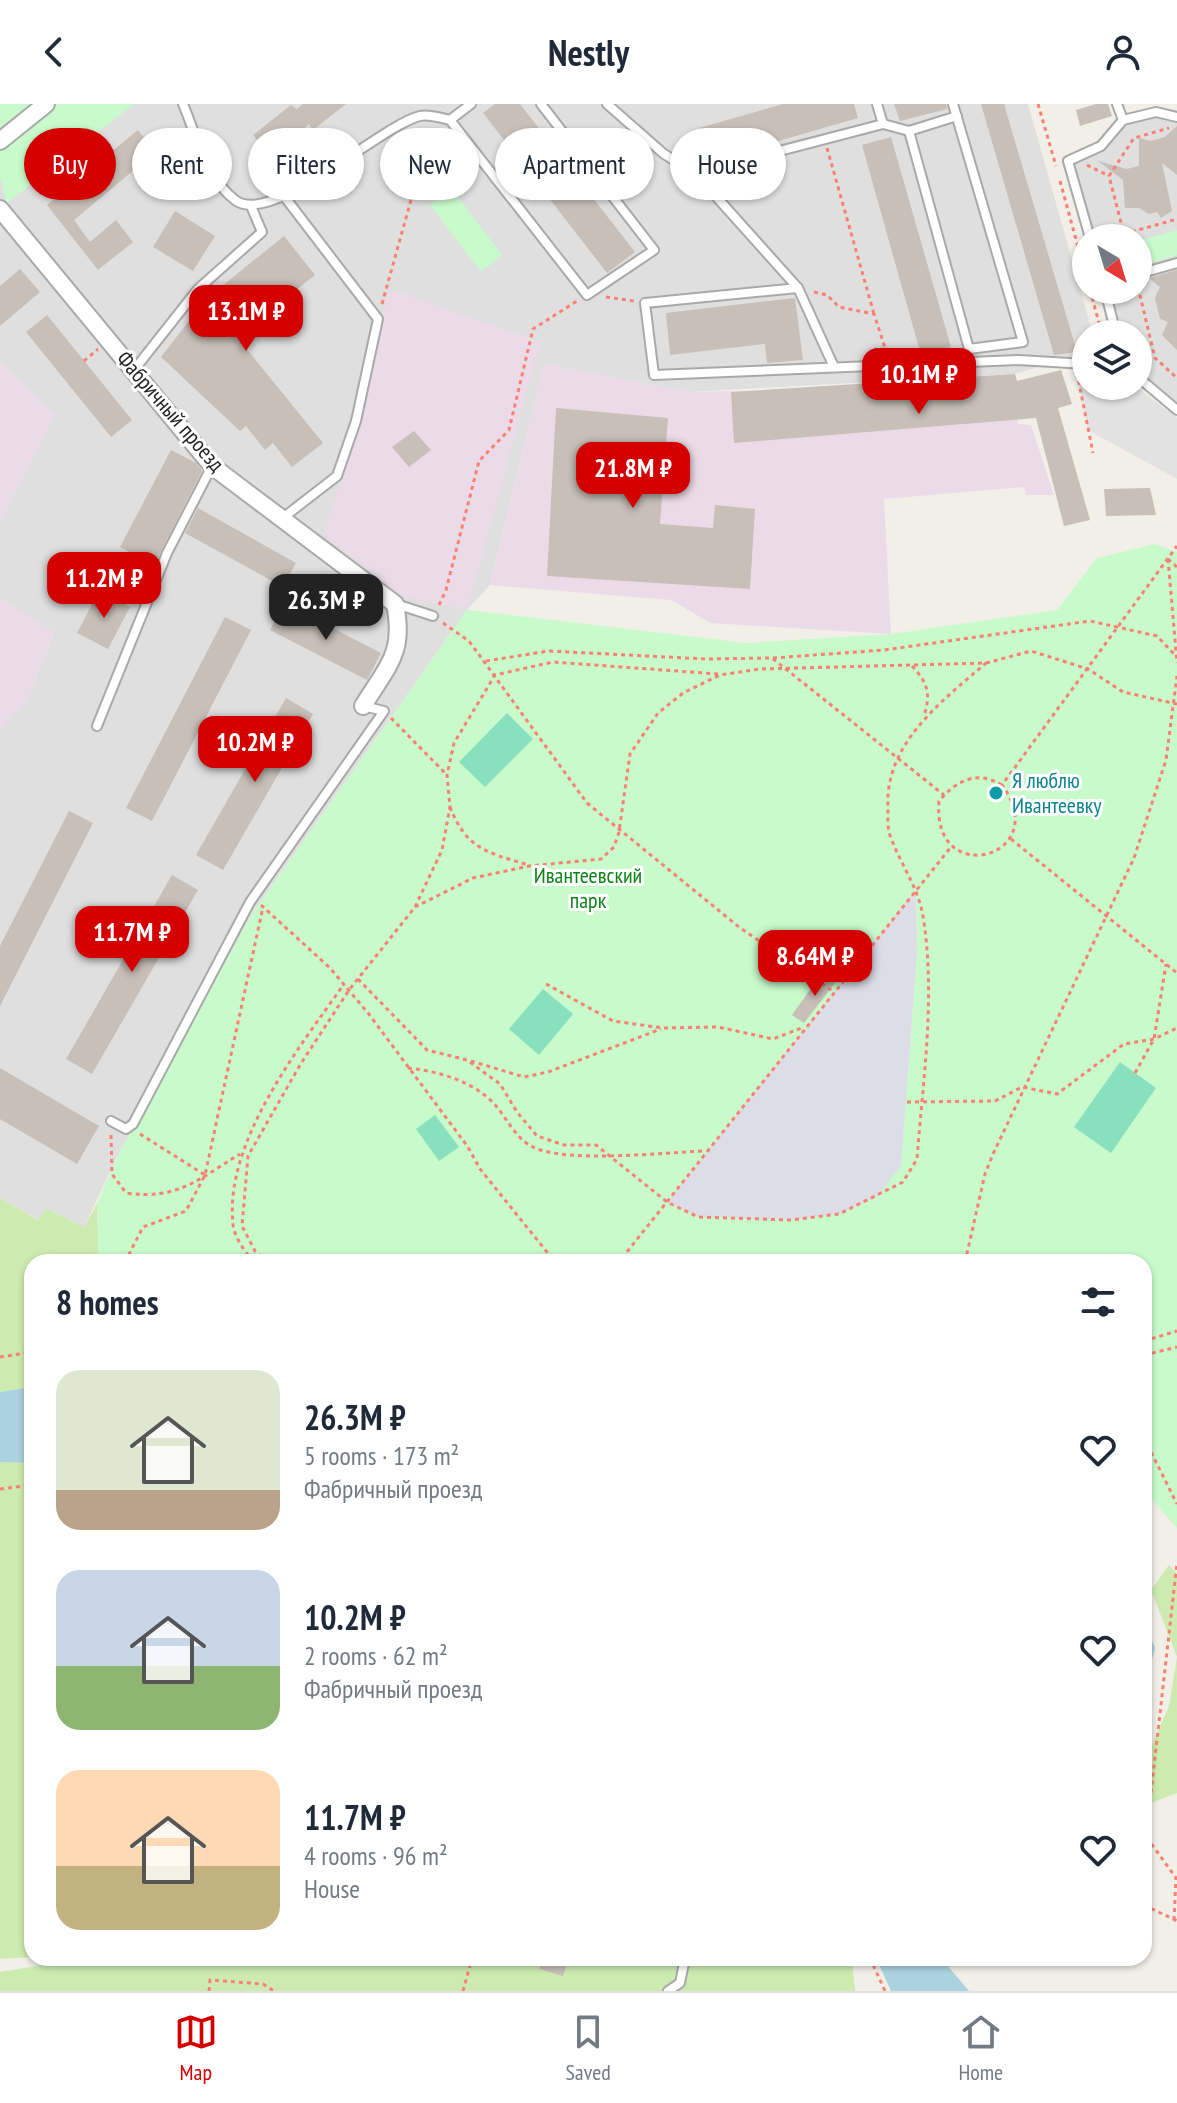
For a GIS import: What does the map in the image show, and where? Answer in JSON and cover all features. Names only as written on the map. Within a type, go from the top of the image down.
[{"type":"street","points":[[0,141],[46,104]]},
{"type":"street","name":"Фабричный проезд","points":[[0,209],[212,466],[284,517],[395,604]]},
{"type":"street","points":[[363,706],[398,648],[400,630],[395,604]]},
{"type":"lane","points":[[183,104],[220,183],[236,202],[251,206],[271,200]]},
{"type":"lane","points":[[450,120],[471,104]]},
{"type":"lane","points":[[479,157],[587,295],[654,250],[541,104]]},
{"type":"lane","points":[[607,104],[670,158]]},
{"type":"lane","points":[[877,104],[883,124]]},
{"type":"lane","points":[[909,131],[969,349],[1023,342],[953,104]]},
{"type":"lane","points":[[1117,104],[1123,120]]},
{"type":"lane","points":[[1086,224],[1068,161],[1101,146],[1123,120],[1156,112],[1177,117]]},
{"type":"lane","points":[[364,148],[420,115],[450,120],[456,128]]},
{"type":"lane","points":[[786,149],[883,124],[909,131],[957,116]]},
{"type":"lane","points":[[284,517],[337,476],[356,421],[378,319],[287,200]]},
{"type":"lane","points":[[719,200],[798,288],[834,367]]},
{"type":"lane","points":[[134,370],[198,289],[262,232],[251,206]]},
{"type":"lane","points":[[1152,270],[1177,263]]},
{"type":"lane","points":[[798,288],[645,303],[654,375],[1019,360],[1072,363]]},
{"type":"lane","points":[[1152,389],[1177,410]]},
{"type":"lane","points":[[97,726],[167,553],[212,466]]},
{"type":"lane","points":[[395,604],[433,616]]},
{"type":"lane","points":[[111,1121],[122,1128],[131,1127],[250,902],[384,711],[363,706]]},
{"type":"lane","points":[[668,1991],[680,1983],[683,1966]]},
{"type":"path","points":[[1038,104],[1072,226]]},
{"type":"path","points":[[1122,224],[1109,176],[1134,138],[1177,127]]},
{"type":"path","points":[[824,139],[890,361]]},
{"type":"path","points":[[378,319],[411,200]]},
{"type":"path","points":[[1152,227],[1177,219]]},
{"type":"path","points":[[798,288],[827,295],[839,307],[874,314]]},
{"type":"path","points":[[645,303],[587,295],[533,329],[509,430],[479,461],[446,590],[433,616],[469,641],[486,661],[587,803],[739,927],[834,992]]},
{"type":"path","points":[[1142,304],[1155,358],[1177,378]]},
{"type":"path","points":[[84,361],[101,346]]},
{"type":"path","points":[[1082,400],[1093,453]]},
{"type":"path","points":[[1002,785],[1177,546]]},
{"type":"path","points":[[1168,559],[1177,567]]},
{"type":"path","points":[[1168,559],[1177,663]]},
{"type":"path","points":[[486,661],[549,651],[706,659],[772,658],[884,650],[1090,621],[1157,636],[1176,656]]},
{"type":"path","points":[[259,1254],[242,1226],[248,1156],[300,1065],[349,990],[415,907],[442,850],[450,807],[447,775],[454,743],[495,675],[553,662],[720,675],[786,669],[986,663],[1031,651],[1088,669],[1123,692],[1174,704]]},
{"type":"path","points":[[772,658],[944,795]]},
{"type":"path","points":[[922,719],[986,663]]},
{"type":"path","points":[[467,1060],[500,1084],[537,1136],[564,1145],[596,1145],[667,1202],[698,1217],[790,1220],[839,1214],[903,1182],[917,1159],[929,985],[923,916],[916,889],[889,835],[887,792],[897,758],[922,719],[930,698],[924,679],[911,665]]},
{"type":"path","points":[[415,907],[473,878],[529,866],[601,859],[614,847],[619,832],[630,754],[658,713],[683,693],[720,675]]},
{"type":"path","points":[[967,1254],[985,1174],[1022,1087],[1134,858],[1166,760],[1177,676]]},
{"type":"path","points":[[384,711],[447,775]]},
{"type":"path","points":[[981,777],[1002,785],[1015,803],[1017,821],[1011,839],[998,851],[978,857],[951,847],[938,822],[939,801],[944,795],[958,782],[971,778],[981,777]]},
{"type":"path","points":[[450,807],[459,830],[478,849],[529,866]]},
{"type":"path","points":[[1011,839],[1109,914],[1177,973]]},
{"type":"path","points":[[625,1254],[951,847]]},
{"type":"path","points":[[250,902],[264,906],[344,984],[468,1147],[480,1169],[549,1254]]},
{"type":"path","points":[[129,1254],[143,1227],[186,1211],[205,1175],[264,906]]},
{"type":"path","points":[[1135,1073],[1154,1039],[1166,964]]},
{"type":"path","points":[[358,979],[427,1050],[524,1077],[548,1072],[663,1028]]},
{"type":"path","points":[[248,1254],[233,1228],[233,1199],[240,1154],[293,1058],[344,984]]},
{"type":"path","points":[[546,984],[613,1021],[663,1028],[718,1027],[773,1039],[807,1026]]},
{"type":"path","points":[[907,1102],[995,1101],[1022,1087],[1057,1094],[1124,1044],[1154,1039],[1177,1028]]},
{"type":"path","points":[[408,1068],[432,1071],[474,1088],[495,1104],[514,1131],[532,1147],[559,1155],[707,1151]]},
{"type":"path","points":[[111,1121],[112,1174],[126,1193],[155,1197],[175,1193],[240,1154]]},
{"type":"path","points":[[131,1127],[205,1175]]},
{"type":"path","points":[[1152,1339],[1177,1331]]},
{"type":"path","points":[[1152,1353],[1177,1347]]},
{"type":"path","points":[[0,1357],[24,1353]]},
{"type":"path","points":[[1152,1454],[1177,1504]]},
{"type":"path","points":[[0,1489],[24,1486]]},
{"type":"path","points":[[1152,1784],[1177,1563]]},
{"type":"path","points":[[1152,1845],[1176,1878],[1175,1921],[1152,1909]]},
{"type":"path","points":[[463,1991],[470,1966]]},
{"type":"path","points":[[874,1966],[885,1991]]},
{"type":"path","points":[[209,1991],[210,1980],[263,1984],[274,1991]]},
{"type":"shaded area","points":[[0,104],[1028,104],[1072,260],[1072,304],[1085,304],[1089,320],[1072,320],[1072,356],[1015,374],[688,392],[544,364],[490,585],[467,610],[252,914],[117,1157],[84,1227],[46,1208],[39,1220],[0,1198],[0,729],[26,701],[54,633],[0,599],[0,520],[54,415],[0,363]]},
{"type":"shaded area","points":[[1156,112],[1177,117],[1177,410],[1152,389],[1152,320],[1113,320],[1109,304],[1152,304],[1152,224],[1086,224],[1068,161],[1101,146],[1123,120]]},
{"type":"shaded area","points":[[389,289],[540,342],[467,610],[401,595],[323,534],[363,418]]},
{"type":"shaded area","points":[[0,363],[54,415],[0,520]]},
{"type":"shaded area","points":[[544,364],[688,392],[785,390],[1015,374],[1018,424],[1031,425],[1054,495],[1026,495],[1024,487],[884,499],[891,634],[710,623],[671,600],[490,585]]},
{"type":"shaded area","points":[[1152,399],[1177,418],[1177,479],[1088,430],[1082,400]]},
{"type":"shaded area","points":[[0,599],[54,632],[26,701],[0,729]]},
{"type":"shaded area","points":[[916,889],[917,953],[901,1166],[877,1197],[839,1214],[790,1220],[698,1217],[667,1202]]},
{"type":"green space","points":[[0,104],[134,104],[103,128],[24,128],[24,190],[7,203],[0,177]]},
{"type":"green space","points":[[436,200],[460,200],[502,255],[481,272],[430,205]]},
{"type":"green space","points":[[1177,230],[1177,255],[1152,262],[1152,237]]},
{"type":"green space","name":"Ивантеевский парк","points":[[1155,544],[1177,552],[1177,1528],[1152,1500],[1152,1254],[99,1254],[97,1204],[117,1157],[252,914],[467,610],[746,643],[891,634],[1057,610],[1097,558]],"holes":[[[916,890],[917,953],[901,1166],[839,1214],[739,1220]]]},
{"type":"green space","points":[[507,713],[533,739],[485,787],[459,762]]},
{"type":"green space","points":[[543,989],[573,1014],[539,1055],[509,1029]]},
{"type":"green space","points":[[1120,1062],[1156,1088],[1111,1153],[1074,1127]]},
{"type":"green space","points":[[435,1115],[459,1147],[439,1161],[416,1129]]},
{"type":"green space","points":[[0,1198],[38,1220],[46,1208],[84,1227],[97,1204],[99,1254],[24,1254],[24,1388],[0,1392]]},
{"type":"green space","points":[[0,1462],[24,1463],[24,1958],[0,1959]]},
{"type":"green space","points":[[1169,1565],[1177,1574],[1177,1657],[1152,1593]]},
{"type":"green space","points":[[1177,1657],[1177,1793],[1152,1803],[1152,1745],[1169,1706]]},
{"type":"green space","points":[[36,1966],[853,1966],[855,1991],[0,1991],[0,1972]]},
{"type":"water","points":[[24,1388],[24,1463],[0,1462],[0,1392]]},
{"type":"water","points":[[880,1966],[948,1966],[969,1991],[891,1991]]},
{"type":"building","points":[[303,104],[346,104],[316,128],[309,124],[304,128],[262,128],[291,105],[297,109]]},
{"type":"building","points":[[495,104],[520,104],[539,128],[495,128],[483,113]]},
{"type":"building","points":[[783,104],[854,104],[858,118],[786,139],[786,128],[699,128]]},
{"type":"building","points":[[894,104],[946,104],[947,109],[900,121]]},
{"type":"building","points":[[981,104],[1004,104],[1072,335],[1072,353],[1054,355]]},
{"type":"building","points":[[1108,104],[1112,116],[1080,126],[1076,110]]},
{"type":"building","points":[[1177,126],[1177,175],[1162,163],[1172,211],[1161,218],[1157,212],[1149,214],[1139,208],[1125,208],[1123,180],[1098,161],[1127,169],[1139,166],[1139,138],[1151,141],[1165,137]]},
{"type":"building","points":[[132,135],[132,172],[116,185],[116,148]]},
{"type":"building","points":[[891,137],[951,347],[921,355],[862,145]]},
{"type":"building","points":[[53,200],[98,200],[74,220],[90,242],[116,220],[133,242],[98,270],[47,205]]},
{"type":"building","points":[[550,200],[595,200],[635,252],[607,273]]},
{"type":"building","points":[[175,211],[215,236],[193,271],[153,247]]},
{"type":"building","points":[[284,236],[315,275],[237,337],[323,443],[292,467],[273,443],[265,450],[246,426],[240,431],[161,357],[206,299]]},
{"type":"building","points":[[20,269],[40,292],[0,326],[0,286]]},
{"type":"building","points":[[1177,270],[1177,350],[1162,335],[1168,322],[1160,319],[1155,298],[1160,287],[1152,277]]},
{"type":"building","points":[[795,298],[803,360],[767,363],[765,344],[670,355],[666,313]]},
{"type":"building","points":[[47,315],[132,420],[111,437],[26,332]]},
{"type":"building","points":[[1061,370],[1072,404],[1058,408],[1090,520],[1064,526],[1036,418],[734,443],[731,392],[1015,374],[1017,381]]},
{"type":"building","points":[[556,408],[668,418],[660,524],[713,528],[715,505],[755,509],[750,589],[547,576]]},
{"type":"building","points":[[414,431],[431,450],[409,467],[392,447]]},
{"type":"building","points":[[171,450],[196,463],[202,471],[154,565],[120,547]]},
{"type":"building","points":[[1150,488],[1156,515],[1106,516],[1104,489]]},
{"type":"building","points":[[198,508],[296,563],[283,587],[185,533]]},
{"type":"building","points":[[99,591],[130,607],[108,649],[77,633]]},
{"type":"building","points":[[284,603],[381,653],[367,680],[270,630]]},
{"type":"building","points":[[225,617],[251,630],[152,821],[126,808]]},
{"type":"building","points":[[286,698],[313,714],[223,870],[196,855]]},
{"type":"building","points":[[69,811],[93,823],[0,1006],[0,946]]},
{"type":"building","points":[[172,875],[198,890],[92,1074],[66,1059]]},
{"type":"building","points":[[829,971],[838,979],[804,1023],[792,1015],[814,984],[817,986]]},
{"type":"building","points":[[0,1068],[99,1126],[77,1164],[0,1119]]},
{"type":"building","points":[[540,1966],[566,1966],[563,1976],[539,1969]]},
{"type":"place","name":"Я люблю Ивантеевку","points":[[996,793]]}]
